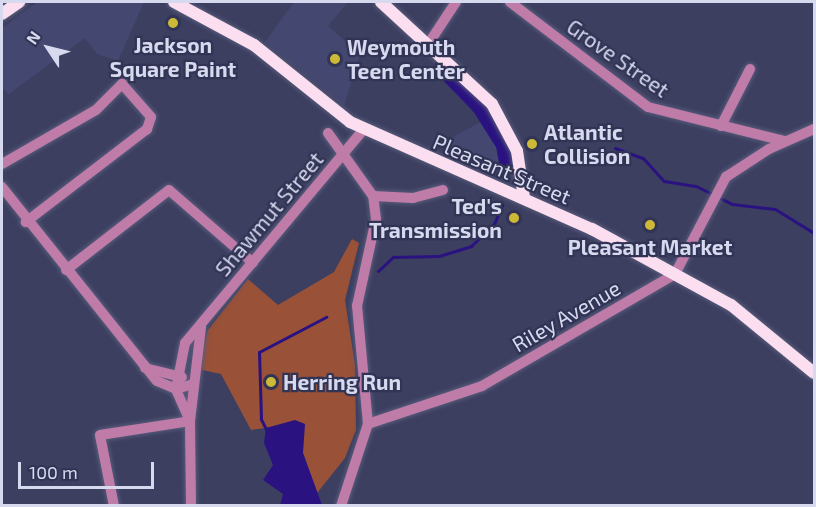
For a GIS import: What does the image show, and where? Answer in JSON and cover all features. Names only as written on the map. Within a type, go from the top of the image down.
[{"type":"main road","points":[[2,14],[19,2]]},
{"type":"main road","name":"Pleasant Street","points":[[174,2],[254,45],[330,109],[364,129],[525,198],[675,274],[750,318],[814,373]]},
{"type":"main road","points":[[381,2],[429,43],[500,115],[521,163],[525,198]]},
{"type":"street","points":[[429,43],[456,2]]},
{"type":"street","name":"Grove Street","points":[[510,2],[648,106],[784,141]]},
{"type":"street","points":[[721,126],[750,69]]},
{"type":"street","points":[[2,164],[48,141],[106,103],[122,84],[152,122],[26,222]]},
{"type":"street","name":"Shawmut Street","points":[[176,381],[181,350],[364,129]]},
{"type":"street","points":[[675,274],[720,183],[784,141],[814,129]]},
{"type":"street","points":[[328,133],[341,158],[373,196],[376,219],[357,306],[368,424],[341,506]]},
{"type":"street","points":[[2,187],[26,222],[145,368],[176,381],[193,384]]},
{"type":"street","points":[[66,270],[170,190],[253,263]]},
{"type":"street","points":[[373,196],[413,198],[443,190]]},
{"type":"street","name":"Riley Avenue","points":[[368,424],[475,389],[675,274]]},
{"type":"street","points":[[191,506],[190,421],[202,323]]},
{"type":"street","points":[[176,381],[190,421]]},
{"type":"street","points":[[114,506],[99,435],[190,421]]},
{"type":"shaded area","points":[[37,2],[144,2],[118,61],[97,54],[85,38],[9,94],[2,88],[2,28]]},
{"type":"shaded area","points":[[294,2],[348,2],[328,26],[360,54],[344,106],[265,42]]},
{"type":"shaded area","points":[[481,122],[496,146],[502,177],[443,155],[456,135]]},
{"type":"shaded area","points":[[352,239],[359,243],[345,300],[355,365],[356,430],[345,458],[317,493],[303,453],[302,430],[293,424],[251,430],[221,374],[202,370],[202,349],[208,330],[248,279],[278,305],[334,272]]},
{"type":"shaded area","points":[[295,420],[305,424],[303,453],[322,505],[280,505],[283,494],[263,480],[273,465],[264,443],[266,428]]},
{"type":"waterway","points":[[448,74],[480,107],[504,145],[507,162]]},
{"type":"waterway","points":[[615,148],[643,158],[664,181],[696,186],[732,204],[775,209],[814,233]]},
{"type":"waterway","points":[[509,171],[510,162]]},
{"type":"waterway","points":[[378,271],[393,257],[439,256],[471,246],[494,224],[502,205]]},
{"type":"waterway","points":[[268,433],[261,419],[259,352],[326,317]]},
{"type":"place","name":"Jackson Square Paint","points":[[173,23]]},
{"type":"place","name":"Weymouth Teen Center","points":[[335,59]]},
{"type":"place","name":"Atlantic Collision","points":[[532,144]]},
{"type":"place","name":"Ted's Transmission","points":[[514,218]]},
{"type":"place","name":"Pleasant Market","points":[[650,225]]},
{"type":"place","name":"Herring Run","points":[[271,382]]}]
